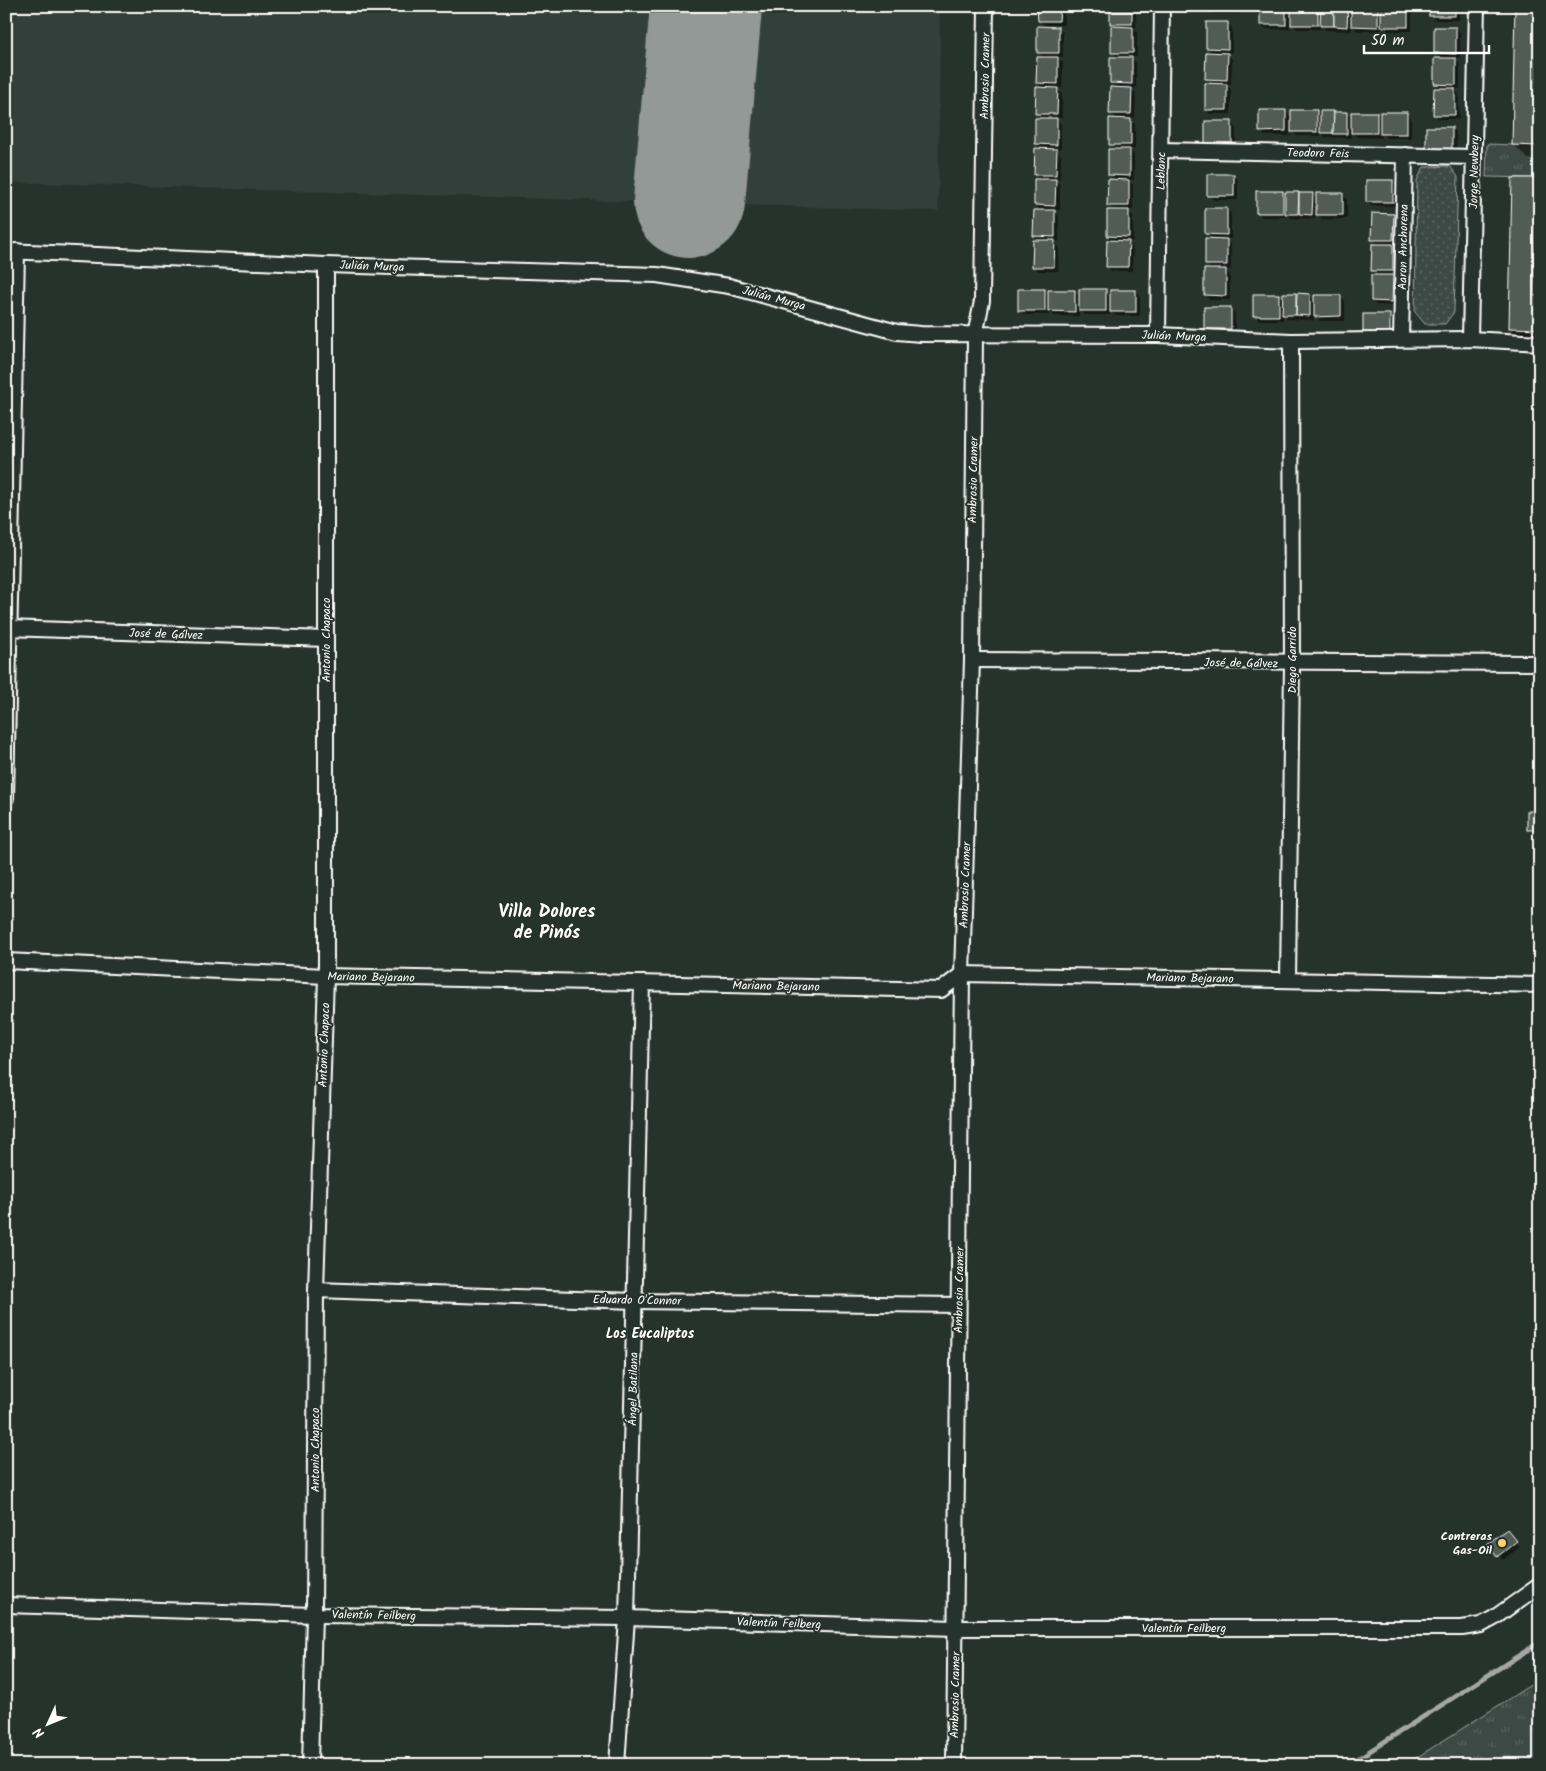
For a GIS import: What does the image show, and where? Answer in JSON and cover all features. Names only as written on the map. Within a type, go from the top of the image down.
[{"type":"street","name":"Ambrosio Cramer","points":[[954,1765],[962,974],[972,660],[975,336],[982,301],[986,6]]},
{"type":"street","name":"Leblanc","points":[[1158,335],[1162,6]]},
{"type":"street","name":"Jorge Newbery","points":[[1470,339],[1477,6]]},
{"type":"street","name":"Teodoro Feis","points":[[1161,150],[1474,157]]},
{"type":"street","name":"Aaron Anchorena","points":[[1401,339],[1405,155]]},
{"type":"street","name":"Julián Murga","points":[[11,251],[326,265],[657,275],[729,286],[898,332],[975,336],[1158,335],[1291,340],[1470,339],[1540,343]]},
{"type":"street","points":[[6,798],[11,251]]},
{"type":"street","name":"Antonio Chapaco","points":[[310,1765],[314,1615],[316,1290],[326,976],[326,265]]},
{"type":"street","name":"Diego Garrido","points":[[1288,980],[1292,664],[1291,340]]},
{"type":"street","name":"José de Gálvez","points":[[9,628],[326,639]]},
{"type":"street","name":"José de Gálvez","points":[[972,660],[1292,664],[1540,664]]},
{"type":"street","name":"Mariano Bejarano","points":[[6,960],[326,976],[941,990],[962,974],[1540,985]]},
{"type":"street","name":"Ángel Batilana","points":[[617,1765],[627,1618],[642,983]]},
{"type":"street","name":"Eduardo O'Connor","points":[[316,1290],[635,1301],[958,1305]]},
{"type":"street","name":"Valentín Feilberg","points":[[6,1605],[314,1615],[627,1618],[956,1628],[1462,1628],[1481,1625],[1494,1618],[1540,1585]]},
{"type":"shaded area","points":[[6,6],[940,6],[938,211],[6,182]]},
{"type":"green space","points":[[1487,144],[1540,146],[1540,178],[1486,177]]},
{"type":"green space","points":[[1450,166],[1458,177],[1454,312],[1445,324],[1425,324],[1415,312],[1417,180],[1424,167]]},
{"type":"green space","points":[[1535,211],[1540,211],[1540,296],[1534,296]]},
{"type":"green space","points":[[1540,1679],[1540,1765],[1405,1765]]},
{"type":"building","points":[[1110,6],[1132,6],[1132,10],[1110,10]]},
{"type":"building","points":[[1208,6],[1235,6],[1235,10],[1208,10]]},
{"type":"building","points":[[1260,6],[1286,6],[1286,25],[1260,25]]},
{"type":"building","points":[[1291,6],[1318,6],[1318,25],[1291,25]]},
{"type":"building","points":[[1321,6],[1334,6],[1334,26],[1320,26]]},
{"type":"building","points":[[1334,6],[1348,6],[1347,27],[1334,26]]},
{"type":"building","points":[[1351,6],[1378,6],[1378,27],[1351,26]]},
{"type":"building","points":[[1381,6],[1408,6],[1408,27],[1381,27]]},
{"type":"building","points":[[1429,6],[1455,6],[1455,16],[1429,16]]},
{"type":"building","points":[[1515,6],[1540,6],[1537,112],[1540,112],[1540,146],[1512,145]]},
{"type":"building","points":[[1060,7],[1059,21],[1038,21],[1037,8]]},
{"type":"building","points":[[1110,11],[1132,11],[1132,24],[1110,24]]},
{"type":"building","points":[[1206,22],[1228,22],[1228,49],[1206,48]]},
{"type":"building","points":[[1037,26],[1059,27],[1059,53],[1037,53]]},
{"type":"building","points":[[1111,26],[1133,27],[1133,53],[1111,53]]},
{"type":"building","points":[[1434,27],[1456,27],[1456,54],[1434,53]]},
{"type":"building","points":[[1206,52],[1228,53],[1227,80],[1205,79]]},
{"type":"building","points":[[1037,57],[1058,57],[1058,84],[1036,83]]},
{"type":"building","points":[[1110,57],[1132,57],[1132,84],[1110,83]]},
{"type":"building","points":[[1434,58],[1456,58],[1456,85],[1434,84]]},
{"type":"building","points":[[1205,83],[1227,84],[1227,110],[1205,110]]},
{"type":"building","points":[[1036,87],[1058,88],[1057,114],[1035,114]]},
{"type":"building","points":[[1110,87],[1132,88],[1131,114],[1109,114]]},
{"type":"building","points":[[1434,88],[1455,88],[1455,115],[1433,115]]},
{"type":"building","points":[[1259,110],[1286,110],[1286,131],[1259,132]]},
{"type":"building","points":[[1291,110],[1317,110],[1317,132],[1291,132]]},
{"type":"building","points":[[1320,111],[1334,111],[1333,133],[1320,133]]},
{"type":"building","points":[[1334,112],[1347,112],[1347,134],[1333,134]]},
{"type":"building","points":[[1351,112],[1377,112],[1377,133],[1351,133]]},
{"type":"building","points":[[1380,112],[1407,112],[1407,134],[1380,134]]},
{"type":"building","points":[[1035,118],[1057,118],[1057,145],[1035,144]]},
{"type":"building","points":[[1109,118],[1131,119],[1131,145],[1109,145]]},
{"type":"building","points":[[1205,121],[1232,121],[1232,143],[1205,143]]},
{"type":"building","points":[[1426,127],[1452,127],[1452,149],[1426,149]]},
{"type":"building","points":[[1035,148],[1057,149],[1056,175],[1034,175]]},
{"type":"building","points":[[1108,149],[1130,149],[1130,176],[1108,175]]},
{"type":"building","points":[[1207,174],[1234,174],[1234,196],[1207,196]]},
{"type":"building","points":[[1512,178],[1540,178],[1540,211],[1535,211],[1534,296],[1540,296],[1540,329],[1509,328]]},
{"type":"building","points":[[1034,179],[1056,179],[1055,206],[1034,205]]},
{"type":"building","points":[[1108,179],[1129,180],[1129,206],[1107,206]]},
{"type":"building","points":[[1366,180],[1393,180],[1393,202],[1366,202]]},
{"type":"building","points":[[1256,191],[1283,191],[1283,213],[1256,213]]},
{"type":"building","points":[[1285,192],[1299,192],[1298,214],[1285,214]]},
{"type":"building","points":[[1299,193],[1313,193],[1312,215],[1299,214]]},
{"type":"building","points":[[1316,193],[1343,193],[1343,215],[1316,215]]},
{"type":"building","points":[[1205,208],[1227,208],[1227,235],[1205,234]]},
{"type":"building","points":[[1034,210],[1055,210],[1055,237],[1033,236]]},
{"type":"building","points":[[1107,210],[1129,210],[1129,237],[1107,236]]},
{"type":"building","points":[[1372,213],[1394,214],[1393,240],[1371,240]]},
{"type":"building","points":[[1205,238],[1227,239],[1227,265],[1205,265]]},
{"type":"building","points":[[1033,240],[1055,240],[1054,267],[1032,267]]},
{"type":"building","points":[[1107,240],[1129,241],[1128,267],[1106,267]]},
{"type":"building","points":[[1372,244],[1393,244],[1393,271],[1371,271]]},
{"type":"building","points":[[1204,269],[1226,269],[1226,296],[1204,295]]},
{"type":"building","points":[[1371,275],[1393,275],[1392,302],[1371,301]]},
{"type":"building","points":[[1018,289],[1045,289],[1045,311],[1018,311]]},
{"type":"building","points":[[1079,289],[1106,289],[1106,311],[1079,311]]},
{"type":"building","points":[[1048,290],[1075,290],[1075,312],[1048,311]]},
{"type":"building","points":[[1110,290],[1136,290],[1136,312],[1110,312]]},
{"type":"building","points":[[1283,293],[1296,293],[1296,315],[1282,315]]},
{"type":"building","points":[[1297,293],[1310,294],[1310,316],[1296,315]]},
{"type":"building","points":[[1253,294],[1279,294],[1279,316],[1253,316]]},
{"type":"building","points":[[1314,295],[1341,295],[1341,316],[1314,317]]},
{"type":"building","points":[[1204,307],[1231,307],[1231,329],[1204,329]]},
{"type":"building","points":[[1363,314],[1390,314],[1390,336],[1363,336]]},
{"type":"building","points":[[1527,811],[1540,811],[1540,830],[1527,830]]},
{"type":"building","name":"Contreras Gas-Oil","points":[[1507,1529],[1517,1541],[1497,1557],[1487,1544]]},
{"type":"waterway","points":[[1348,1765],[1540,1642]]},
{"type":"runway","points":[[689,202],[706,6]]},
{"type":"place","name":"Contreras Gas-Oil","points":[[1502,1543]]},
{"type":"district","name":"Villa Dolores de Pinós","points":[[547,921]]},
{"type":"district","name":"Los Eucaliptos","points":[[650,1333]]}]
